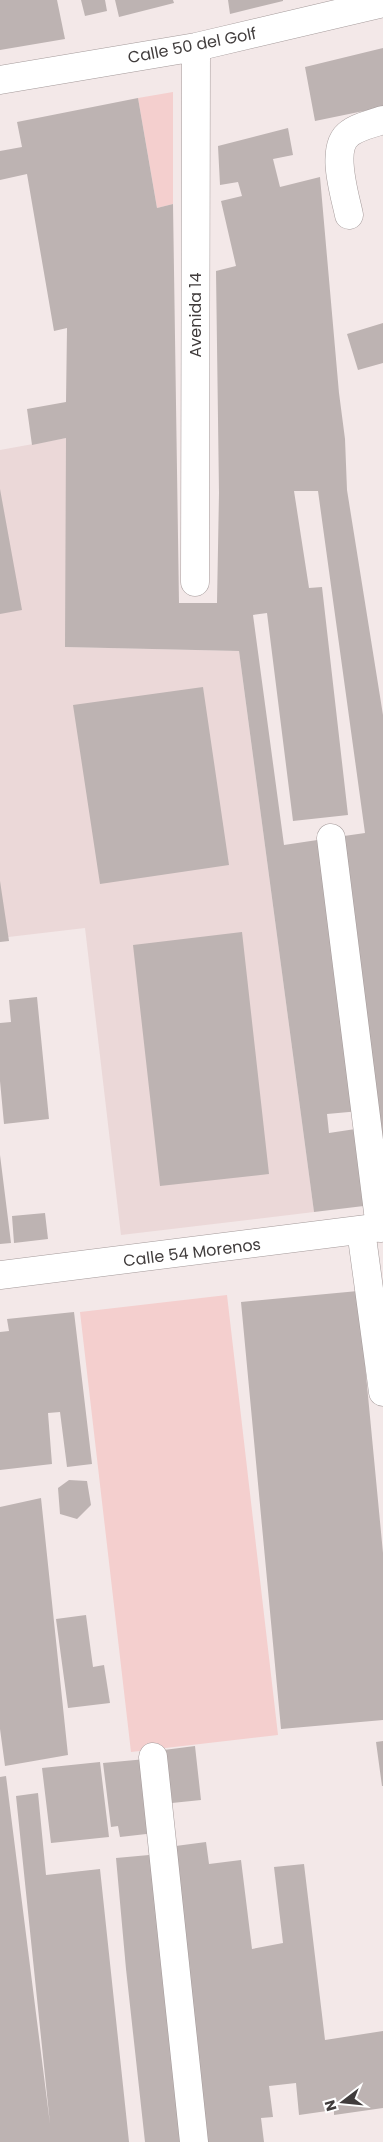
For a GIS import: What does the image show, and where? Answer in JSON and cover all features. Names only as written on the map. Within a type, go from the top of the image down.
[{"type":"street","name":"Calle 50 del Golf","points":[[0,80],[196,47],[383,3]]},
{"type":"street","name":"Avenida 14","points":[[194,582],[196,47]]},
{"type":"street","points":[[349,216],[340,171],[339,153],[341,144],[348,134],[383,120]]},
{"type":"street","points":[[331,838],[375,1228],[383,1392]]},
{"type":"street","name":"Calle 54 Morenos","points":[[0,1275],[375,1228]]},
{"type":"street","points":[[153,1757],[194,2142]]},
{"type":"shaded area","points":[[173,92],[173,204],[157,208],[138,98]]},
{"type":"shaded area","points":[[66,438],[66,647],[239,651],[314,1212],[121,1235],[85,928],[0,938],[0,450]]},
{"type":"shaded area","points":[[227,1295],[278,1735],[131,1752],[80,1312]]},
{"type":"building","points":[[0,0],[57,0],[65,39],[0,50]]},
{"type":"building","points":[[81,0],[105,0],[107,11],[85,16]]},
{"type":"building","points":[[115,0],[173,0],[174,3],[119,17]]},
{"type":"building","points":[[228,0],[283,0],[283,1],[230,14]]},
{"type":"building","points":[[383,48],[383,107],[315,121],[305,67]]},
{"type":"building","points":[[138,98],[157,208],[173,204],[179,603],[217,603],[219,493],[216,271],[236,266],[221,201],[242,196],[238,182],[220,185],[218,146],[288,128],[293,155],[273,159],[280,187],[320,177],[339,393],[345,439],[347,490],[383,715],[383,1175],[337,837],[365,833],[318,491],[294,491],[309,588],[322,587],[348,815],[293,821],[267,613],[253,615],[284,845],[324,839],[360,1111],[327,1114],[329,1133],[362,1128],[372,1205],[314,1212],[239,651],[65,647],[66,438],[32,445],[27,409],[66,402],[67,328],[54,331],[27,174],[0,180],[0,151],[22,147],[17,122]]},
{"type":"building","points":[[383,323],[383,363],[358,370],[347,334]]},
{"type":"building","points":[[0,489],[22,610],[0,614]]},
{"type":"building","points":[[203,687],[229,865],[100,884],[73,705]]},
{"type":"building","points":[[0,881],[9,941],[0,942]]},
{"type":"building","points":[[242,932],[269,1174],[160,1186],[133,945]]},
{"type":"building","points":[[37,997],[49,1119],[4,1124],[0,1081],[0,1023],[11,1022],[9,1000]]},
{"type":"building","points":[[0,1155],[11,1243],[0,1244]]},
{"type":"building","points":[[45,1213],[48,1239],[14,1243],[12,1216]]},
{"type":"building","points":[[358,1291],[383,1553],[383,1720],[281,1729],[241,1302]]},
{"type":"building","points":[[74,1312],[92,1464],[67,1467],[60,1412],[48,1413],[52,1464],[0,1470],[0,1332],[9,1331],[7,1319]]},
{"type":"building","points":[[69,1480],[87,1481],[91,1505],[77,1519],[60,1514],[58,1488]]},
{"type":"building","points":[[41,1498],[68,1755],[5,1766],[0,1729],[0,1507]]},
{"type":"building","points":[[86,1615],[93,1667],[104,1665],[110,1703],[68,1708],[56,1619]]},
{"type":"building","points":[[383,1741],[383,1786],[382,1786],[376,1742]]},
{"type":"building","points":[[195,1746],[201,1800],[162,1804],[156,1751]]},
{"type":"building","points":[[146,1759],[155,1833],[120,1837],[118,1826],[111,1827],[103,1763]]},
{"type":"building","points":[[100,1762],[109,1837],[51,1843],[42,1768]]},
{"type":"building","points":[[6,1776],[50,2124],[16,1796],[38,1793],[46,1875],[100,1869],[129,2142],[0,2142],[0,1777]]},
{"type":"building","points":[[206,1842],[209,1864],[241,1860],[252,1949],[283,1943],[274,1867],[304,1864],[325,2040],[383,2031],[383,2108],[334,2115],[334,2110],[299,2115],[296,2083],[269,2086],[273,2117],[261,2118],[264,2142],[199,2142],[168,1847]]},
{"type":"building","points":[[160,1854],[189,2142],[145,2142],[126,1969],[116,1858]]}]
